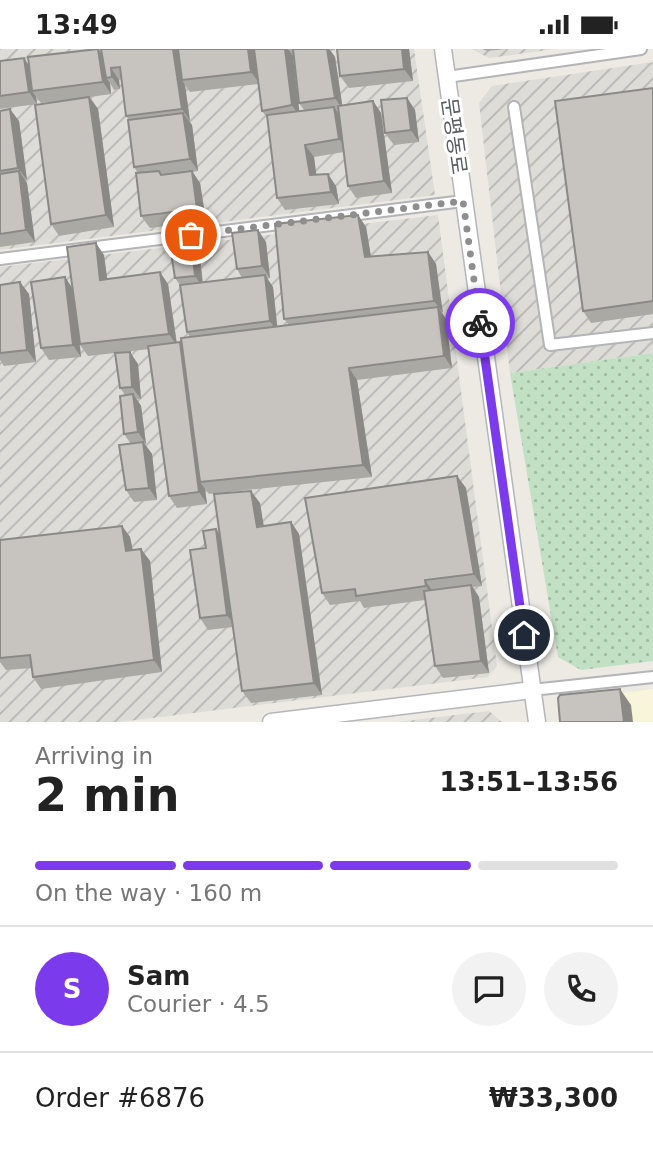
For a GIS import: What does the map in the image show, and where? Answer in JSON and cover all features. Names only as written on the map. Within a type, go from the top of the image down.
[{"type":"main road","name":"문평동로","points":[[443,49],[537,722]]},
{"type":"main road","points":[[271,722],[532,689]]},
{"type":"street","points":[[447,77],[641,49]]},
{"type":"street","points":[[514,107],[550,345],[653,333]]},
{"type":"street","points":[[0,259],[463,201]]},
{"type":"street","points":[[532,689],[653,677]]},
{"type":"shaded area","points":[[0,49],[414,49],[435,195],[0,250]]},
{"type":"shaded area","points":[[472,49],[555,49],[489,58]]},
{"type":"shaded area","points":[[653,62],[653,353],[510,373],[479,103],[492,86]]},
{"type":"shaded area","points":[[438,215],[497,666],[488,677],[120,722],[0,722],[0,267]]},
{"type":"shaded area","points":[[653,689],[653,722],[568,722],[573,699]]},
{"type":"shaded area","points":[[489,711],[502,722],[398,722]]},
{"type":"green space","points":[[653,353],[653,661],[581,670],[558,657],[510,373]]},
{"type":"building","points":[[98,49],[103,82],[32,91],[28,57]]},
{"type":"building","points":[[101,49],[173,49],[182,109],[126,116],[120,67],[111,68],[112,77],[106,78]]},
{"type":"building","points":[[178,49],[248,49],[251,72],[182,80]]},
{"type":"building","points":[[254,49],[285,49],[292,105],[262,111]]},
{"type":"building","points":[[293,49],[327,49],[335,98],[299,103]]},
{"type":"building","points":[[337,49],[402,49],[404,69],[340,76]]},
{"type":"building","points":[[24,58],[29,92],[0,96],[0,61]]},
{"type":"building","points":[[653,88],[653,301],[583,311],[555,101]]},
{"type":"building","points":[[89,97],[106,215],[51,224],[35,105]]},
{"type":"building","points":[[407,98],[411,130],[385,133],[381,100]]},
{"type":"building","points":[[373,101],[384,181],[348,186],[338,106]]},
{"type":"building","points":[[334,107],[339,139],[305,145],[310,175],[328,174],[331,192],[277,198],[267,115]]},
{"type":"building","points":[[10,109],[18,168],[0,171],[0,111]]},
{"type":"building","points":[[183,113],[190,159],[134,167],[128,120]]},
{"type":"building","points":[[19,171],[26,230],[0,234],[0,174]]},
{"type":"building","points":[[159,171],[161,175],[192,171],[197,209],[141,216],[136,173]]},
{"type":"building","points":[[358,215],[365,257],[428,252],[434,301],[284,319],[275,224]]},
{"type":"building","points":[[258,230],[262,266],[237,269],[232,233]]},
{"type":"building","points":[[191,237],[195,276],[175,278],[169,239]]},
{"type":"building","points":[[96,243],[100,280],[160,272],[169,334],[80,344],[67,247]]},
{"type":"building","points":[[265,275],[270,321],[187,332],[180,285]]},
{"type":"building","points":[[65,277],[73,345],[41,348],[31,282]]},
{"type":"building","points":[[20,282],[27,350],[0,353],[0,285]]},
{"type":"building","points":[[438,307],[444,356],[349,368],[363,465],[200,482],[181,338]]},
{"type":"building","points":[[180,342],[199,492],[169,496],[148,346]]},
{"type":"building","points":[[130,352],[132,387],[120,388],[115,353]]},
{"type":"building","points":[[133,394],[138,432],[124,434],[120,396]]},
{"type":"building","points":[[143,442],[149,488],[126,490],[119,445]]},
{"type":"building","points":[[457,476],[474,574],[425,580],[426,586],[356,596],[355,589],[322,593],[305,498]]},
{"type":"building","points":[[251,491],[257,527],[291,522],[314,683],[242,691],[214,494]]},
{"type":"building","points":[[122,526],[126,551],[141,549],[154,660],[33,677],[30,655],[0,658],[0,540]]},
{"type":"building","points":[[216,529],[227,615],[200,618],[190,550],[206,548],[203,531]]},
{"type":"building","points":[[471,585],[481,661],[435,666],[424,591]]},
{"type":"building","points":[[620,689],[624,722],[560,722],[560,695]]},
{"type":"way so far","points":[[191,235],[463,201],[480,323]]},
{"type":"route","points":[[480,323],[524,635]]}]
